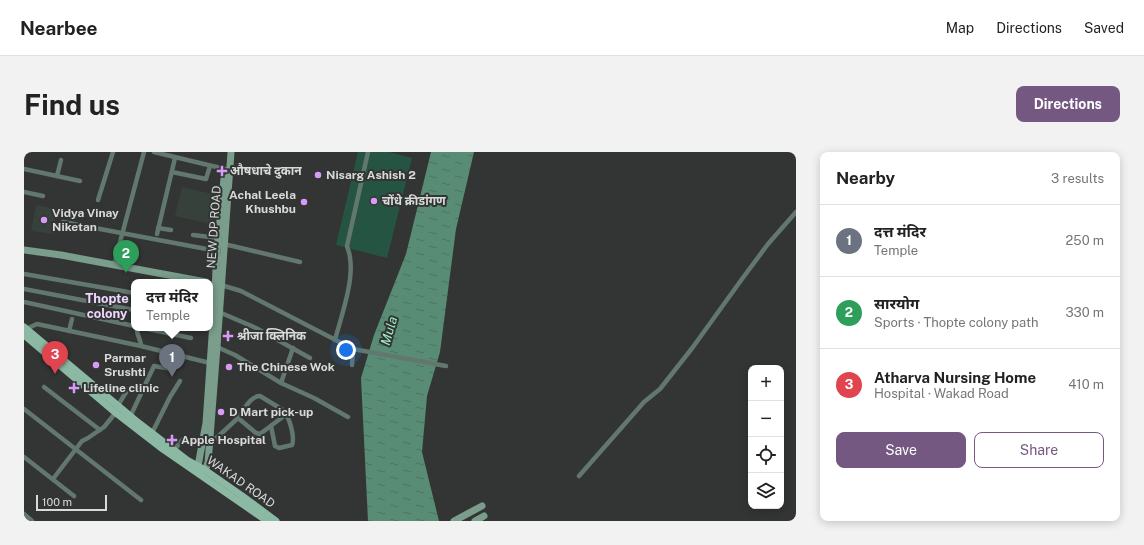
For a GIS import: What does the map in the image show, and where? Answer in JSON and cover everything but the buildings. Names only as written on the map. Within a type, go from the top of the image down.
[{"type":"main road","name":"NEW DP ROAD","points":[[200,471],[208,463],[217,347],[214,309],[215,284],[217,251],[221,241],[226,152]]},
{"type":"main road","name":"NEW DP ROAD","points":[[215,284],[230,152]]},
{"type":"main road","points":[[24,250],[61,255],[190,279]]},
{"type":"main road","name":"WAKAD ROAD","points":[[25,330],[166,451],[241,495],[276,521]]},
{"type":"main road","name":"NEW DP ROAD","points":[[200,471],[206,423],[212,331]]},
{"type":"main road","name":"WAKAD ROAD","points":[[118,409],[130,416],[267,521]]},
{"type":"main road","points":[[454,521],[482,506]]},
{"type":"main road","points":[[475,521],[484,516]]},
{"type":"street","points":[[98,200],[113,152]]},
{"type":"street","points":[[114,265],[144,152]]},
{"type":"street","points":[[154,152],[225,169]]},
{"type":"street","points":[[335,340],[351,272],[347,246],[368,152]]},
{"type":"street","points":[[157,234],[175,158]]},
{"type":"street","points":[[57,176],[61,160]]},
{"type":"street","points":[[172,172],[206,179],[210,166]]},
{"type":"street","points":[[24,169],[80,181]]},
{"type":"street","points":[[24,192],[43,196]]},
{"type":"street","points":[[579,476],[644,402],[660,389],[693,347],[768,244],[796,212]]},
{"type":"street","points":[[63,222],[217,251]]},
{"type":"street","points":[[158,228],[171,230]]},
{"type":"street","points":[[193,235],[300,262]]},
{"type":"street","points":[[24,274],[131,292]]},
{"type":"street","points":[[215,284],[241,291],[353,349],[446,366]]},
{"type":"street","points":[[24,289],[131,309]]},
{"type":"street","points":[[24,302],[131,325]]},
{"type":"street","points":[[214,309],[256,328],[310,358]]},
{"type":"street","points":[[68,331],[72,319]]},
{"type":"street","points":[[25,330],[37,324],[141,346],[210,363]]},
{"type":"street","points":[[138,331],[141,346]]},
{"type":"street","points":[[157,331],[191,338]]},
{"type":"street","points":[[217,347],[235,355],[281,383],[348,416]]},
{"type":"street","points":[[281,383],[293,348]]},
{"type":"street","points":[[352,365],[353,349]]},
{"type":"street","points":[[130,416],[154,366],[172,369]]},
{"type":"street","points":[[152,433],[170,397],[180,381]]},
{"type":"street","points":[[44,387],[100,430]]},
{"type":"street","points":[[53,479],[84,439],[100,430],[118,409],[128,389]]},
{"type":"street","points":[[209,444],[238,418],[256,396],[260,396],[283,410],[289,417],[293,440],[292,445],[277,448],[275,446],[271,426]]},
{"type":"street","points":[[24,409],[141,500]]},
{"type":"street","points":[[238,418],[256,433],[260,434],[284,416],[285,413]]},
{"type":"street","points":[[174,450],[185,437]]},
{"type":"street","points":[[24,456],[74,496]]},
{"type":"street","points":[[24,514],[32,521]]},
{"type":"shaded area","name":"चोंधे क्रीडांगण","points":[[358,152],[389,152],[412,158],[387,258],[336,245]]},
{"type":"shaded area","points":[[182,187],[217,195],[215,225],[175,216]]},
{"type":"shaded area","name":"Vidya Vinay Niketan","points":[[36,205],[57,209],[53,234],[31,231]]},
{"type":"water","name":"Mula","points":[[431,152],[474,152],[456,229],[440,352],[427,396],[422,452],[439,521],[368,521],[361,378],[374,335],[406,254]]},
{"type":"place","name":"औषधाचे दुकान","points":[[222,171]]},
{"type":"place","name":"Nisarg Ashish 2","points":[[318,175]]},
{"type":"place","name":"चोंधे क्रीडांगण","points":[[374,201]]},
{"type":"place","name":"Achal Leela Khushbu","points":[[304,202]]},
{"type":"place","name":"Vidya Vinay Niketan","points":[[44,220]]},
{"type":"place","name":"सारयोग","points":[[126,273]]},
{"type":"place","name":"श्रीजा क्लिनिक","points":[[228,336]]},
{"type":"place","name":"Parmar Srushti","points":[[96,365]]},
{"type":"place","name":"The Chinese Wok","points":[[229,367]]},
{"type":"place","name":"Atharva Nursing Home","points":[[55,374]]},
{"type":"place","name":"दत्त मंदिर","points":[[172,377]]},
{"type":"place","name":"Lifeline clinic","points":[[74,388]]},
{"type":"place","name":"D Mart pick-up","points":[[221,412]]},
{"type":"place","name":"Apple Hospital","points":[[172,440]]},
{"type":"district","name":"Thopte colony","points":[[107,306]]}]
